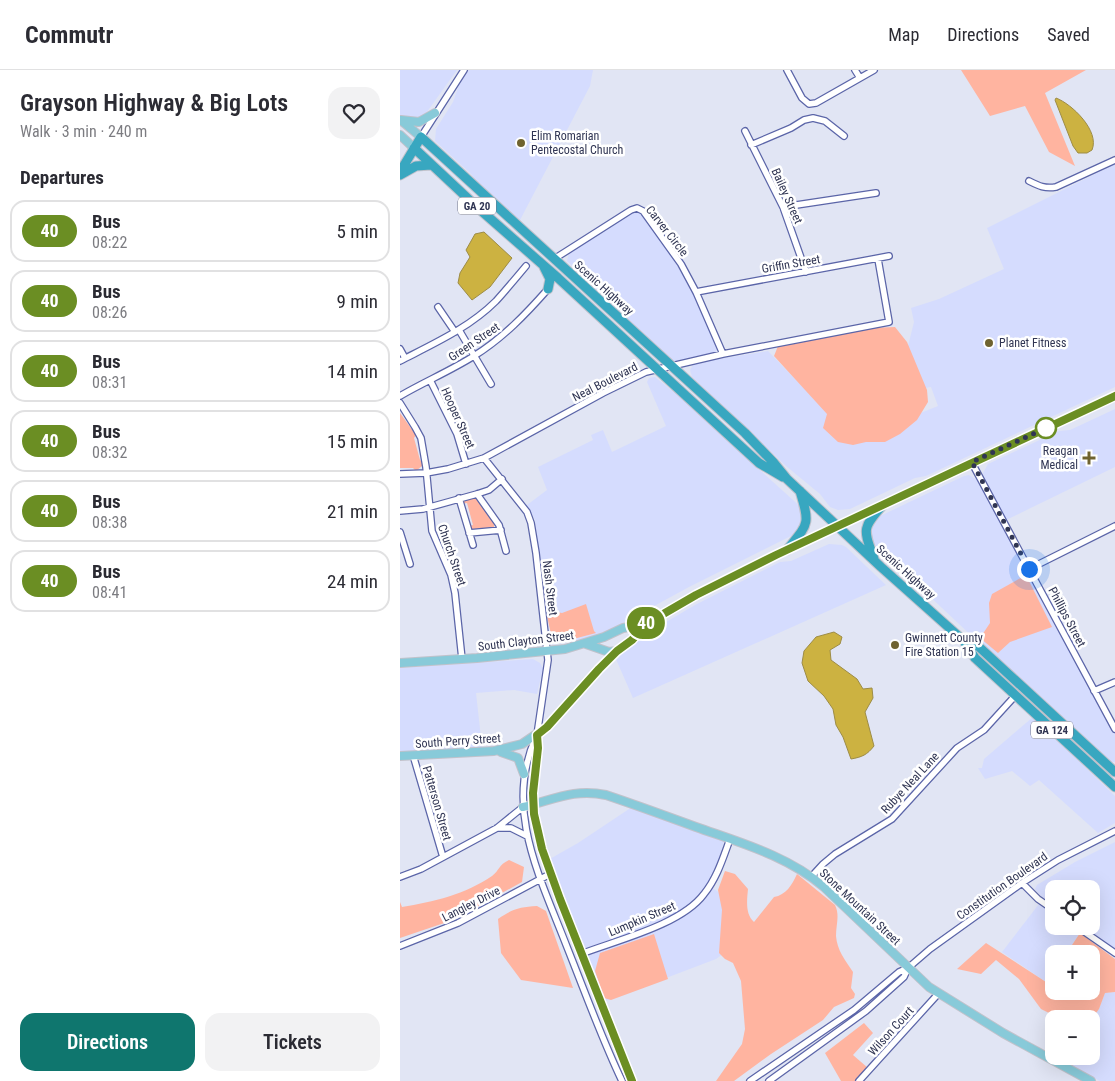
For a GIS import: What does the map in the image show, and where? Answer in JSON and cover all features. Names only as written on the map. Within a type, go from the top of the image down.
[{"type":"highway","points":[[400,173],[421,137]]},
{"type":"highway","name":"Scenic Highway","points":[[421,137],[752,440],[774,462],[787,479],[964,642],[975,658],[1115,787]]},
{"type":"highway","name":"Scenic Highway","points":[[414,148],[759,463],[787,479]]},
{"type":"highway","points":[[400,173],[416,166],[431,165]]},
{"type":"highway","points":[[543,264],[550,279],[548,289]]},
{"type":"highway","points":[[548,289],[557,285],[566,285]]},
{"type":"highway","points":[[788,550],[807,523],[807,514],[800,491]]},
{"type":"highway","points":[[875,561],[866,529],[868,521],[882,506]]},
{"type":"highway","name":"Scenic Highway","points":[[964,642],[978,646],[1110,764],[1115,772]]},
{"type":"highway","points":[[1015,696],[1022,687]]},
{"type":"main road","points":[[401,120],[419,122],[435,113]]},
{"type":"main road","name":"Scenic Highway","points":[[401,120],[421,137]]},
{"type":"main road","name":"Scenic Highway","points":[[400,135],[414,148]]},
{"type":"main road","name":"South Clayton Street","points":[[400,663],[565,649],[586,644],[623,628],[646,624],[717,584],[1115,396]]},
{"type":"main road","name":"South Perry Street","points":[[400,756],[494,751],[522,744],[547,727],[617,651],[632,640],[646,624]]},
{"type":"main road","points":[[586,644],[609,652],[617,651]]},
{"type":"main road","points":[[494,751],[518,758],[524,774]]},
{"type":"main road","name":"Stone Mountain Street","points":[[523,807],[575,793],[596,793],[616,798],[786,861],[812,876],[908,968],[938,994],[1003,1033],[1091,1081]]},
{"type":"street","points":[[421,137],[464,70]]},
{"type":"street","points":[[787,70],[802,98],[809,104],[816,103],[874,70]]},
{"type":"street","points":[[855,70],[860,78]]},
{"type":"street","points":[[752,145],[791,128],[804,120],[813,118],[825,121],[844,136]]},
{"type":"street","name":"Bailey Street","points":[[745,131],[783,207],[806,272]]},
{"type":"street","points":[[1029,181],[1044,188],[1056,187],[1115,160]]},
{"type":"street","points":[[783,207],[876,193]]},
{"type":"street","name":"Carver Circle","points":[[554,259],[590,235],[637,208],[642,211],[681,264],[696,292],[723,354]]},
{"type":"street","name":"Griffin Street","points":[[696,292],[889,256]]},
{"type":"street","name":"Neal Boulevard","points":[[400,474],[426,473],[484,458],[633,378],[658,369],[723,354],[889,322],[878,258]]},
{"type":"street","points":[[400,349],[403,360],[457,331],[495,302],[526,266]]},
{"type":"street","name":"Green Street","points":[[400,396],[475,355],[511,328],[548,289]]},
{"type":"street","points":[[438,307],[475,355],[492,384]]},
{"type":"street","name":"Hooper Street","points":[[430,380],[457,434],[466,464]]},
{"type":"street","name":"Church Street","points":[[400,403],[416,426],[421,438],[432,531],[446,560],[453,582],[462,659]]},
{"type":"street","name":"Nash Street","points":[[484,458],[522,506],[531,523],[548,651],[547,679],[537,735],[529,753],[524,774],[523,807],[527,836],[540,879],[593,1016],[622,1081]]},
{"type":"street","name":"Phillips Street","points":[[972,462],[1115,728]]},
{"type":"street","points":[[400,510],[429,507],[477,494],[489,490],[502,479]]},
{"type":"street","points":[[477,494],[498,522],[506,551]]},
{"type":"street","points":[[459,498],[473,545]]},
{"type":"street","points":[[1029,569],[1115,526]]},
{"type":"street","points":[[470,532],[501,530]]},
{"type":"street","points":[[400,532],[410,564]]},
{"type":"street","points":[[1094,691],[1115,682]]},
{"type":"street","name":"Rubye Neal Lane","points":[[812,876],[835,854],[892,819],[956,748],[984,730],[1015,696]]},
{"type":"street","name":"Nash Street","points":[[537,735],[538,748],[534,782],[534,804],[539,837],[550,874],[632,1081]]},
{"type":"street","name":"Patterson Street","points":[[413,755],[443,857]]},
{"type":"street","points":[[400,877],[422,868],[497,828],[523,807]]},
{"type":"street","points":[[497,828],[511,828],[527,836]]},
{"type":"street","name":"Constitution Boulevard","points":[[750,1081],[861,1004],[899,972],[908,968],[930,949],[1022,883],[1058,860],[1115,831]]},
{"type":"street","name":"Lumpkin Street","points":[[581,954],[669,921],[696,904],[705,894],[719,870],[730,839]]},
{"type":"street","name":"Langley Drive","points":[[400,946],[458,923],[550,874]]},
{"type":"street","points":[[1022,883],[1045,904]]},
{"type":"street","points":[[1089,935],[1115,954]]},
{"type":"street","name":"Constitution Boulevard","points":[[769,1081],[866,1011],[904,978],[908,968]]},
{"type":"street","name":"Wilson Court","points":[[860,1081],[938,994]]},
{"type":"shaded area","points":[[400,70],[457,70],[424,116],[419,119],[409,120],[400,115]]},
{"type":"shaded area","points":[[469,70],[593,70],[590,86],[519,222],[435,141],[436,129],[453,102],[459,85]]},
{"type":"shaded area","points":[[961,70],[1086,70],[1045,93],[1075,166],[1049,152],[1025,106],[990,116]]},
{"type":"shaded area","points":[[1056,98],[1070,106],[1083,119],[1092,135],[1092,150],[1087,153],[1078,153],[1073,146],[1055,100]]},
{"type":"shaded area","points":[[1115,164],[1115,387],[926,476],[915,478],[850,509],[838,510],[830,507],[820,494],[786,466],[692,377],[690,370],[694,363],[768,351],[854,440],[938,406],[931,387],[920,389],[906,354],[914,322],[911,308],[939,299],[1004,269],[987,228]]},
{"type":"shaded area","points":[[635,211],[640,213],[669,252],[692,289],[717,349],[716,352],[673,362],[612,307],[567,261],[569,253]]},
{"type":"shaded area","points":[[484,232],[512,258],[490,287],[472,300],[458,283],[460,273],[470,257],[466,250],[475,234]]},
{"type":"shaded area","points":[[895,327],[907,342],[927,390],[928,402],[917,420],[900,434],[885,442],[866,442],[853,445],[838,442],[823,428],[827,414],[774,356],[778,346],[870,328]]},
{"type":"shaded area","points":[[655,377],[705,417],[711,426],[803,509],[805,514],[797,533],[689,587],[612,629],[577,641],[557,643],[552,638],[547,614],[535,520],[527,505],[547,490],[538,467],[593,440],[591,435],[603,430],[612,452],[666,426],[647,382],[649,378]]},
{"type":"shaded area","points":[[1115,409],[1115,467],[1006,520],[985,482],[983,473],[988,464],[1059,431],[1070,430]]},
{"type":"shaded area","points":[[400,413],[416,435],[414,438],[422,466],[416,471],[413,468],[400,468]]},
{"type":"shaded area","points":[[969,475],[979,483],[1115,732],[1115,762],[1111,762],[1020,681],[1005,664],[994,657],[872,542],[869,537],[870,525],[876,518]]},
{"type":"shaded area","points":[[474,496],[494,523],[492,529],[471,530],[469,526],[473,525],[467,503],[462,504],[462,499]]},
{"type":"shaded area","points":[[829,544],[846,547],[886,585],[633,698],[615,657],[639,638],[695,605],[780,562],[791,561]]},
{"type":"shaded area","points":[[1026,575],[1052,627],[1010,642],[998,653],[980,638],[990,623],[989,603],[992,594]]},
{"type":"shaded area","points":[[586,604],[596,633],[562,642],[557,636],[551,634],[547,616],[557,612],[562,613]]},
{"type":"shaded area","points":[[834,632],[842,637],[840,644],[830,650],[831,660],[857,679],[863,689],[872,688],[873,698],[865,712],[874,746],[864,755],[851,759],[843,737],[836,725],[833,709],[824,696],[808,681],[802,663],[804,651],[816,637]]},
{"type":"shaded area","points":[[533,659],[540,663],[543,668],[537,694],[514,690],[476,693],[482,747],[400,752],[400,668]]},
{"type":"shaded area","points":[[1033,717],[1115,796],[1115,823],[1098,833],[1039,780],[1030,786],[1012,771],[985,779],[978,768],[982,768],[984,759]]},
{"type":"shaded area","points":[[632,807],[724,841],[708,885],[739,906],[735,945],[716,959],[603,1002],[548,860],[578,843]]},
{"type":"shaded area","points":[[1115,842],[1115,950],[1094,935],[1100,935],[1100,880],[1045,880],[1075,862]]},
{"type":"shaded area","points":[[509,860],[524,867],[522,882],[453,920],[400,938],[400,902],[402,907],[425,903],[471,888],[492,876]]},
{"type":"shaded area","points":[[725,871],[735,874],[748,889],[748,911],[754,922],[774,897],[788,889],[797,874],[835,905],[838,916],[836,936],[838,946],[853,972],[851,988],[855,994],[854,998],[834,1007],[823,1020],[734,1081],[716,1081],[742,1044],[745,1029],[741,981],[733,963],[719,953],[722,910],[718,890]]},
{"type":"shaded area","points":[[1045,880],[1045,899],[1035,889],[1037,885]]},
{"type":"shaded area","points":[[1039,904],[1045,908],[1045,935],[1079,935],[1072,945],[1045,945],[1045,981],[1002,952]]},
{"type":"shaded area","points":[[537,906],[546,911],[573,988],[521,980],[501,953],[498,919],[516,909]]},
{"type":"shaded area","points":[[654,934],[668,979],[611,1000],[604,998],[595,971],[600,953]]},
{"type":"shaded area","points":[[1079,935],[1083,935],[1096,945],[1072,945]]},
{"type":"shaded area","points":[[986,943],[1045,981],[1045,1000],[1100,1000],[1100,948],[1115,959],[1115,992],[1105,993],[1098,1010],[1045,1011],[1041,1009],[1019,979],[996,960],[981,974],[957,969]]},
{"type":"shaded area","points":[[1115,992],[1115,1081],[1100,1081],[1069,1065],[1100,1065],[1100,1010],[1098,1010],[1105,993]]},
{"type":"shaded area","points":[[864,1023],[873,1033],[853,1055],[868,1068],[856,1081],[841,1081],[825,1053]]},
{"type":"bus line","name":"40","points":[[632,1081],[550,874],[542,849],[534,814],[533,793],[538,748],[537,735],[547,727],[599,669],[617,651],[632,640],[646,624],[696,595],[776,555],[1115,396]]},
{"type":"place","name":"Elim Romarian Pentecostal Church","points":[[521,143]]},
{"type":"place","name":"Planet Fitness","points":[[989,343]]},
{"type":"place","name":"Reagan Medical","points":[[1089,458]]},
{"type":"place","name":"Gwinnett County Fire Station 15","points":[[895,645]]},
{"type":"route","points":[[1029,569],[972,462],[1046,428]]}]
